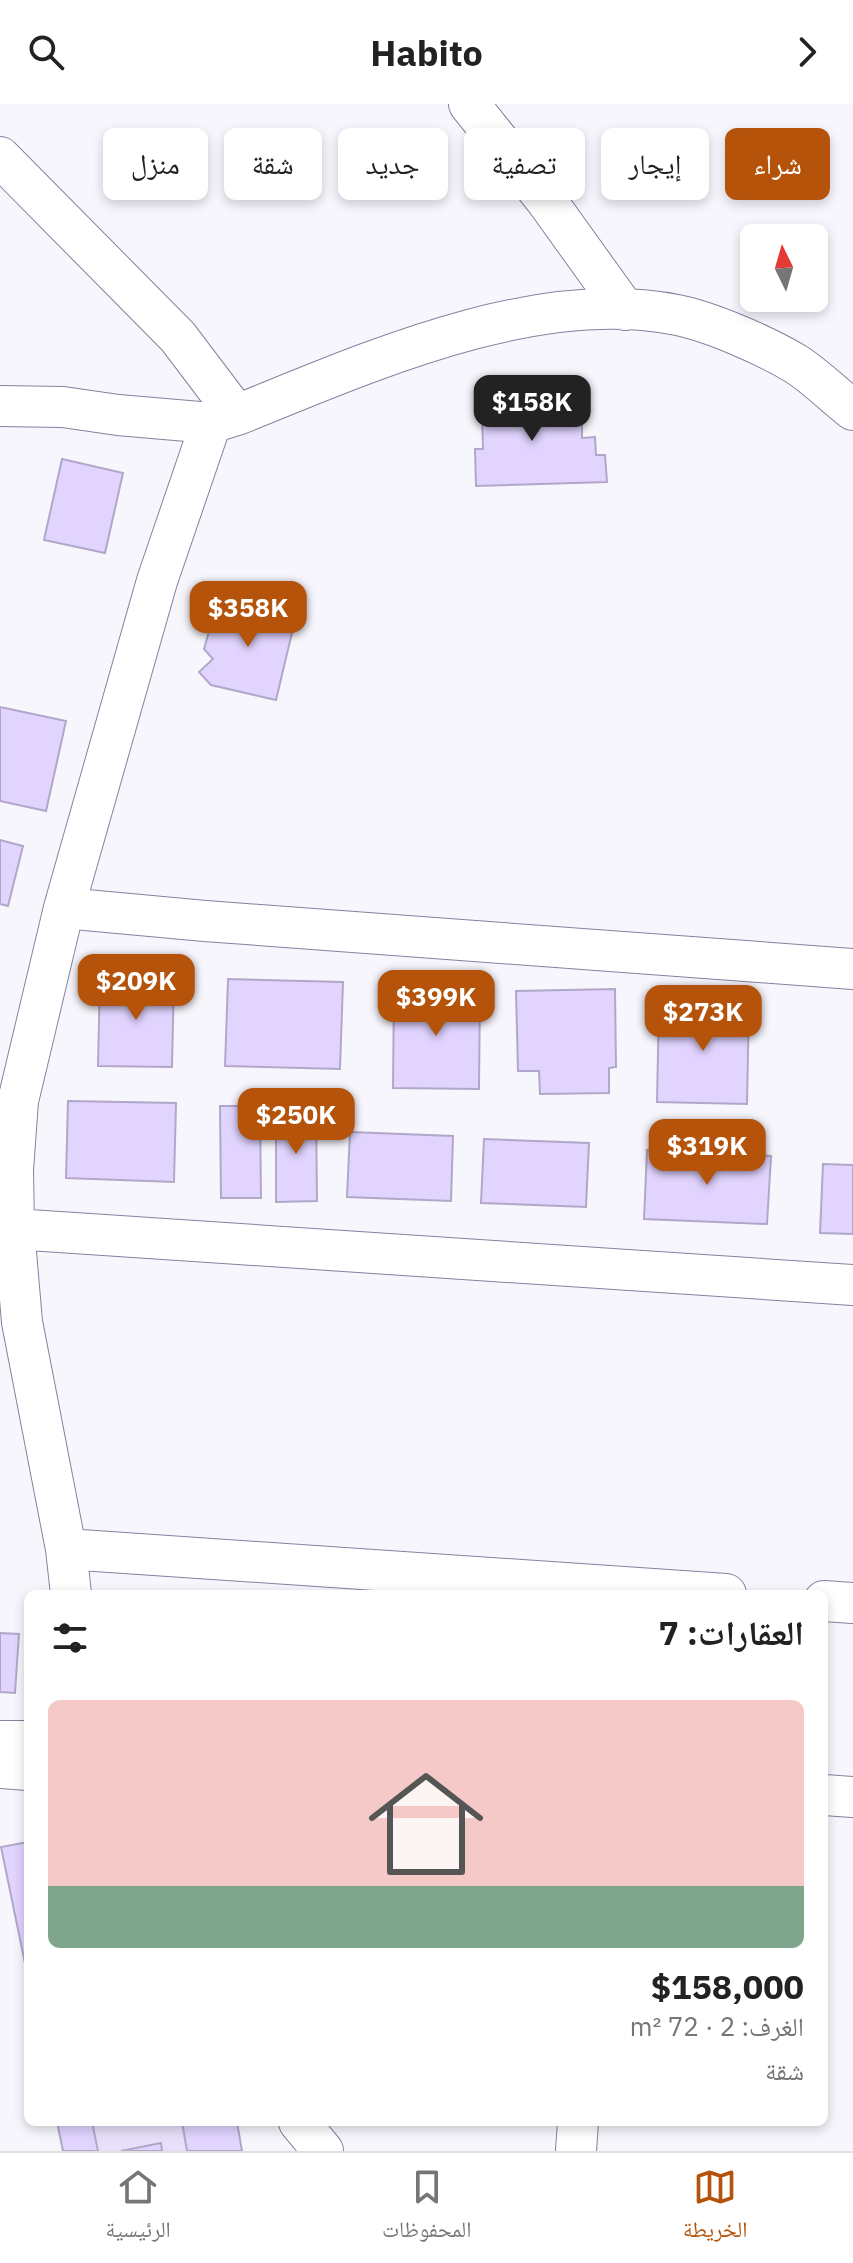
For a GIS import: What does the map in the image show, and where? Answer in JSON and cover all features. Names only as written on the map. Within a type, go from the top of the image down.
[{"type":"street","points":[[469,104],[546,200],[625,310]]},
{"type":"street","points":[[0,157],[178,337],[224,419]]},
{"type":"street","points":[[0,406],[63,407],[118,415],[224,419],[427,341],[522,319],[580,310],[625,310],[678,315],[731,333],[796,364],[853,410]]},
{"type":"street","points":[[71,1590],[66,1549],[22,1322],[14,1229],[13,1170],[18,1101],[64,908],[157,581],[224,419]]},
{"type":"street","points":[[64,908],[853,969]]},
{"type":"street","points":[[14,1229],[853,1285]]},
{"type":"street","points":[[66,1549],[667,1590]]},
{"type":"street","points":[[828,1601],[853,1603]]},
{"type":"street","points":[[0,1741],[24,1740]]},
{"type":"street","points":[[0,1768],[24,1770]]},
{"type":"street","points":[[828,1795],[853,1797]]},
{"type":"street","points":[[302,2126],[323,2151]]},
{"type":"street","points":[[576,2151],[578,2126]]},
{"type":"shaded area","points":[[94,2126],[183,2126],[187,2151],[162,2151],[161,2144],[121,2151],[98,2151]]},
{"type":"building","points":[[481,380],[503,380],[503,386],[525,385],[525,398],[545,397],[545,412],[564,411],[564,423],[582,422],[582,438],[595,437],[596,455],[605,455],[607,482],[476,486],[475,449],[483,449]]},
{"type":"building","points":[[62,459],[123,473],[105,553],[44,540]]},
{"type":"building","points":[[231,600],[296,616],[276,700],[211,685],[199,672],[213,659],[204,649],[210,628],[222,623],[215,608]]},
{"type":"building","points":[[0,707],[66,721],[46,811],[0,801]]},
{"type":"building","points":[[0,840],[23,846],[8,906],[0,904]]},
{"type":"building","points":[[100,976],[174,978],[172,1067],[98,1066]]},
{"type":"building","points":[[228,979],[343,982],[340,1069],[225,1066]]},
{"type":"building","points":[[394,987],[480,989],[479,1089],[393,1088]]},
{"type":"building","points":[[615,989],[616,1067],[609,1068],[609,1093],[540,1094],[539,1071],[518,1071],[516,991]]},
{"type":"building","points":[[659,1002],[749,1003],[747,1104],[657,1102]]},
{"type":"building","points":[[68,1101],[176,1103],[174,1182],[66,1178]]},
{"type":"building","points":[[220,1106],[260,1106],[261,1198],[221,1198]]},
{"type":"building","points":[[276,1110],[316,1110],[317,1201],[276,1202]]},
{"type":"building","points":[[350,1132],[453,1136],[451,1201],[347,1197]]},
{"type":"building","points":[[484,1139],[589,1143],[586,1207],[481,1203]]},
{"type":"building","points":[[647,1150],[771,1156],[767,1224],[644,1219]]},
{"type":"building","points":[[823,1164],[853,1165],[853,1234],[820,1233]]},
{"type":"building","points":[[0,1633],[19,1634],[15,1693],[0,1692]]},
{"type":"building","points":[[24,1843],[24,1959],[1,1847]]},
{"type":"building","points":[[58,2126],[93,2126],[98,2151],[63,2151]]},
{"type":"building","points":[[183,2126],[238,2126],[242,2151],[187,2151]]},
{"type":"building","points":[[161,2143],[162,2151],[121,2151]]}]
